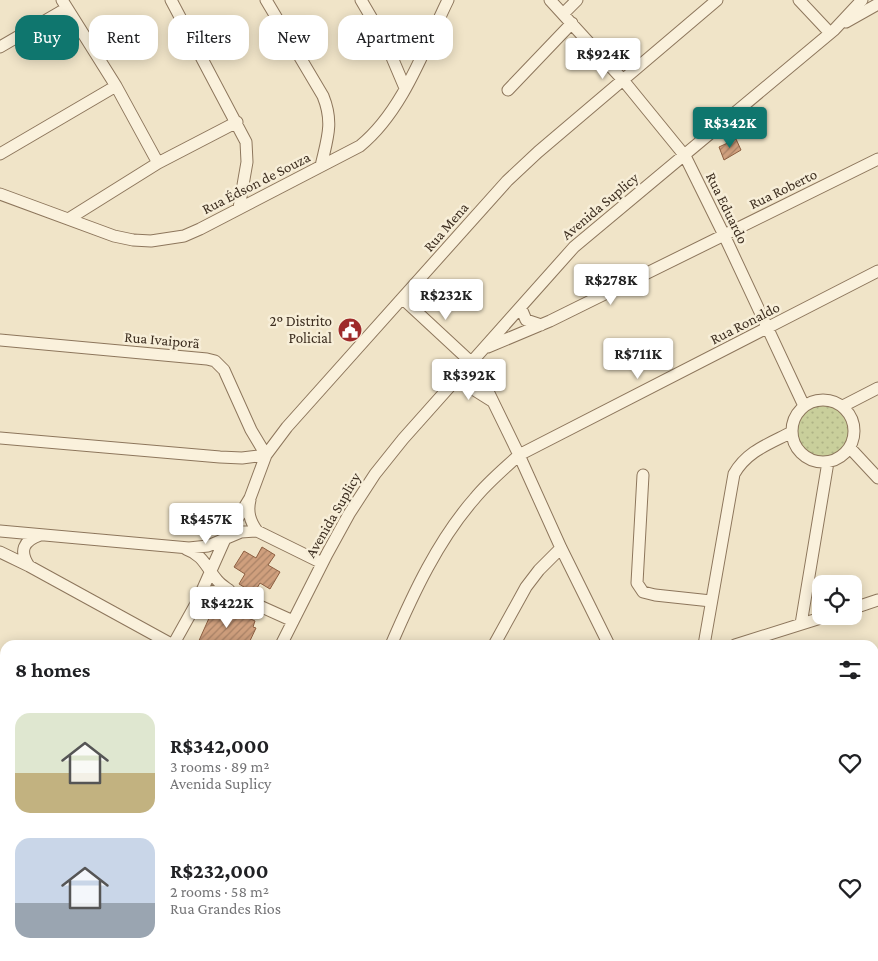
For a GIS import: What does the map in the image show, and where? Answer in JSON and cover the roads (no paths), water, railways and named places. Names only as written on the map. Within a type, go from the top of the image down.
[{"type":"street","points":[[171,0],[246,142],[247,149],[239,208]]},
{"type":"street","points":[[266,0],[323,96],[327,107],[329,126],[321,166]]},
{"type":"street","points":[[361,0],[385,41],[405,88]]},
{"type":"street","name":"Rua Édson de Souza","points":[[0,194],[70,218],[114,236],[151,241],[184,236],[360,146],[373,135],[385,121],[405,88],[448,0]]},
{"type":"street","name":"Rua Eduardo","points":[[550,0],[564,13],[623,80],[685,156],[769,328],[804,406]]},
{"type":"street","name":"Rua Mena","points":[[176,640],[197,602],[226,539],[250,498],[266,455],[288,427],[507,181],[538,152],[717,0]]},
{"type":"street","points":[[799,0],[832,31],[878,4]]},
{"type":"street","name":"Avenida Suplicy","points":[[283,640],[349,514],[375,474],[403,439],[574,247],[832,31],[862,0]]},
{"type":"street","points":[[564,13],[575,1]]},
{"type":"street","points":[[0,47],[64,4],[116,86],[158,163]]},
{"type":"street","points":[[508,90],[572,23]]},
{"type":"street","points":[[0,154],[116,86]]},
{"type":"street","points":[[70,218],[158,163],[237,122]]},
{"type":"street","name":"Rua Roberto","points":[[484,349],[541,325],[878,159]]},
{"type":"street","name":"Rua Ronaldo","points":[[393,640],[431,561],[445,537],[491,480],[519,455],[878,272]]},
{"type":"street","points":[[403,299],[472,363],[519,455],[604,640]]},
{"type":"street","points":[[520,308],[526,320],[541,325]]},
{"type":"street","name":"Rua Ivaiporã","points":[[0,340],[215,361],[224,370],[251,430],[266,455]]},
{"type":"street","points":[[457,379],[493,402]]},
{"type":"street","points":[[843,406],[878,388]]},
{"type":"street","points":[[824,399],[834,401],[843,406],[851,415],[854,426],[854,437],[850,448],[840,457],[828,462],[815,461],[803,455],[795,445],[792,432],[795,418],[804,406],[813,401],[824,399]]},
{"type":"street","points":[[705,640],[734,474],[740,463],[749,454],[792,432]]},
{"type":"street","points":[[0,438],[220,457],[242,458],[266,455]]},
{"type":"street","points":[[850,448],[878,478]]},
{"type":"street","points":[[801,624],[828,462]]},
{"type":"street","points":[[643,475],[637,583],[642,592],[712,601]]},
{"type":"street","points":[[250,498],[248,505],[250,519],[257,531]]},
{"type":"street","points":[[0,531],[179,548],[208,546],[241,532],[257,531],[322,563]]},
{"type":"street","points":[[29,566],[24,557],[25,546],[32,538],[41,535]]},
{"type":"street","points":[[179,548],[198,555],[220,584],[232,592],[292,621]]},
{"type":"street","points":[[497,640],[526,587],[539,570],[561,548]]},
{"type":"street","points":[[0,552],[164,640]]},
{"type":"street","points":[[197,602],[209,592],[224,590],[232,592]]},
{"type":"street","points":[[862,605],[878,600]]},
{"type":"street","points":[[750,640],[812,621]]},
{"type":"place","name":"2º Distrito Policial","points":[[350,330]]}]
